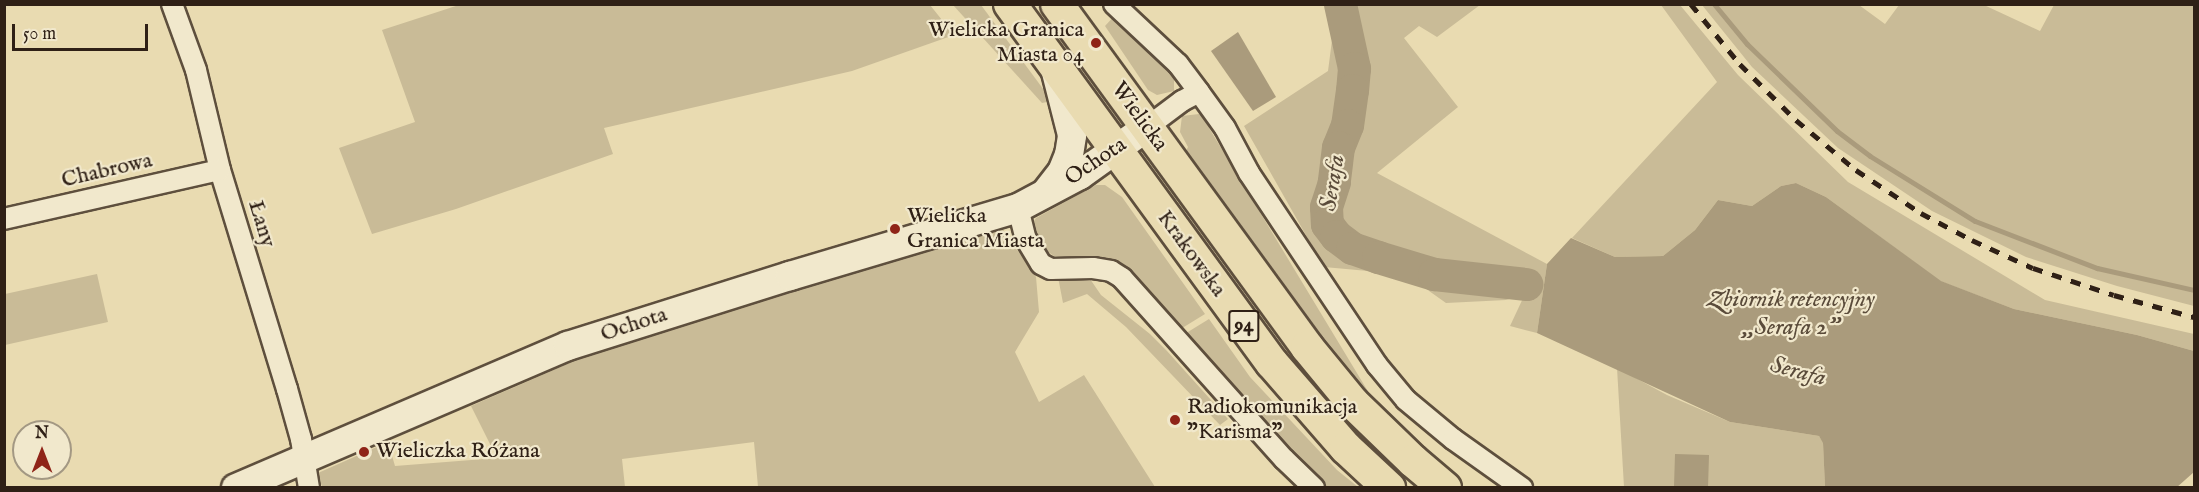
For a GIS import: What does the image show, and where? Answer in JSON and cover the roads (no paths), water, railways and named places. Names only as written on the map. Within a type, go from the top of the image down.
[{"type":"main road","name":"94","points":[[1010,4],[1053,64]]},
{"type":"main road","name":"Wielicka","points":[[1057,4],[1220,229]]},
{"type":"main road","name":"Krakowska","points":[[1053,64],[1230,308],[1308,408],[1389,488]]},
{"type":"main road","name":"Krakowska","points":[[1220,229],[1307,347],[1353,403],[1413,461],[1446,488]]},
{"type":"street","name":"Łany","points":[[172,4],[196,70],[219,170],[287,389],[301,440],[309,488]]},
{"type":"street","points":[[1114,4],[1178,64],[1199,92],[1225,129],[1249,173],[1377,365],[1406,400],[1453,439],[1522,488]]},
{"type":"street","name":"Ochota","points":[[1044,196],[1062,172],[1069,156],[1072,135],[1053,64]]},
{"type":"street","points":[[1146,128],[1182,101],[1199,92]]},
{"type":"street","name":"Ochota","points":[[236,488],[568,346],[790,276],[1018,208],[1044,196],[1146,128]]},
{"type":"street","name":"Chabrowa","points":[[4,219],[219,170]]},
{"type":"street","points":[[1018,208],[1026,239],[1041,264],[1051,269],[1093,268],[1111,271],[1122,278],[1284,459],[1314,488]]},
{"type":"water","points":[[1238,32],[1276,97],[1253,111],[1211,51]]},
{"type":"water","name":"Zbiornik retencyjny ,,Serafa 2\"","points":[[1796,183],[1826,197],[1941,281],[2014,309],[2137,335],[2194,351],[2194,472],[2176,488],[1825,487],[1823,443],[1819,436],[1730,422],[1537,333],[1547,264],[1571,238],[1615,257],[1663,256],[1695,230],[1718,200],[1752,206],[1781,186]]},
{"type":"water","points":[[1675,454],[1709,455],[1708,487],[1674,487]]},
{"type":"waterway","name":"Serafa","points":[[1340,4],[1354,68],[1347,125],[1338,147],[1334,182],[1326,207],[1327,224],[1336,236],[1352,248],[1434,274],[1526,284]]},
{"type":"waterway","points":[[1714,4],[1747,44],[1837,131],[1870,156],[1975,221],[2097,268],[2194,290]]},
{"type":"railway","points":[[1691,4],[1740,64],[1796,120],[1856,170],[1921,213],[2033,268],[2114,295],[2194,317]]},
{"type":"place","name":"Wielicka Granica Miasta 04","points":[[1096,43]]},
{"type":"place","name":"Wielicka Granica Miasta","points":[[895,229]]},
{"type":"place","name":"Radiokomunikacja \"Karisma\"","points":[[1175,420]]},
{"type":"place","name":"Wieliczka Różana","points":[[364,452]]}]
